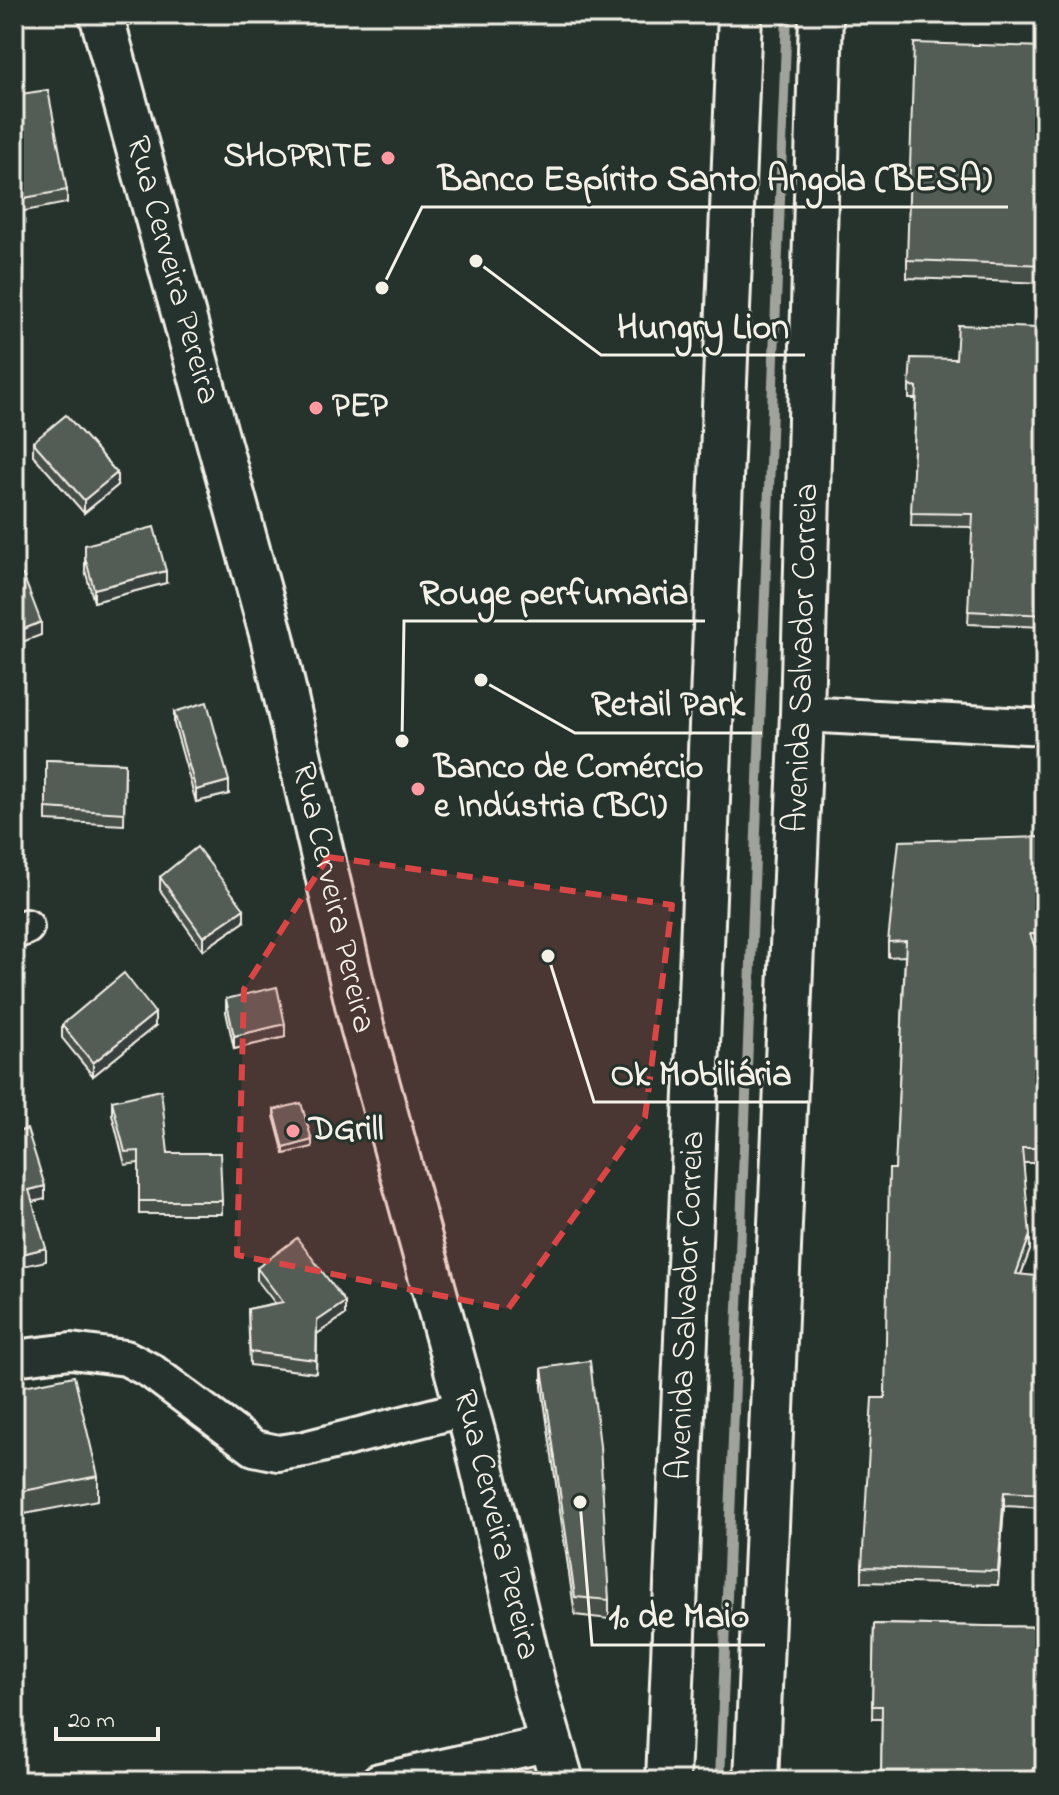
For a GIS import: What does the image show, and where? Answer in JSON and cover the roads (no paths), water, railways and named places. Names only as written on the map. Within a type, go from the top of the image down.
[{"type":"main road","name":"Rua Cerveira Pereira","points":[[101,14],[272,637],[362,1026],[466,1408],[556,1762]]},
{"type":"main road","name":"Avenida Salvador Correia","points":[[668,1781],[740,14]]},
{"type":"main road","name":"Avenida Salvador Correia","points":[[756,1781],[802,714],[821,14]]},
{"type":"street","points":[[802,714],[1045,727]]},
{"type":"street","points":[[14,1358],[71,1351],[126,1358],[151,1371],[254,1448],[278,1453],[466,1408]]},
{"type":"street","points":[[379,1781],[556,1762]]},
{"type":"waterway","points":[[720,1781],[787,14]]},
{"type":"place","name":"SHOPRITE","points":[[388,158]]},
{"type":"place","name":"Hungry Lion","points":[[476,261]]},
{"type":"place","name":"Banco Espírito Santo Angola (BESA)","points":[[382,288]]},
{"type":"place","name":"PEP","points":[[316,408]]},
{"type":"place","name":"Retail Park","points":[[481,680]]},
{"type":"place","name":"Rouge perfumaria","points":[[402,741]]},
{"type":"place","name":"Banco de Comércio e Indústria (BCI)","points":[[418,789]]},
{"type":"place","name":"Ok Mobiliária","points":[[548,956]]},
{"type":"place","name":"DGrill","points":[[293,1131]]},
{"type":"place","name":"1º de Maio","points":[[580,1502]]}]
